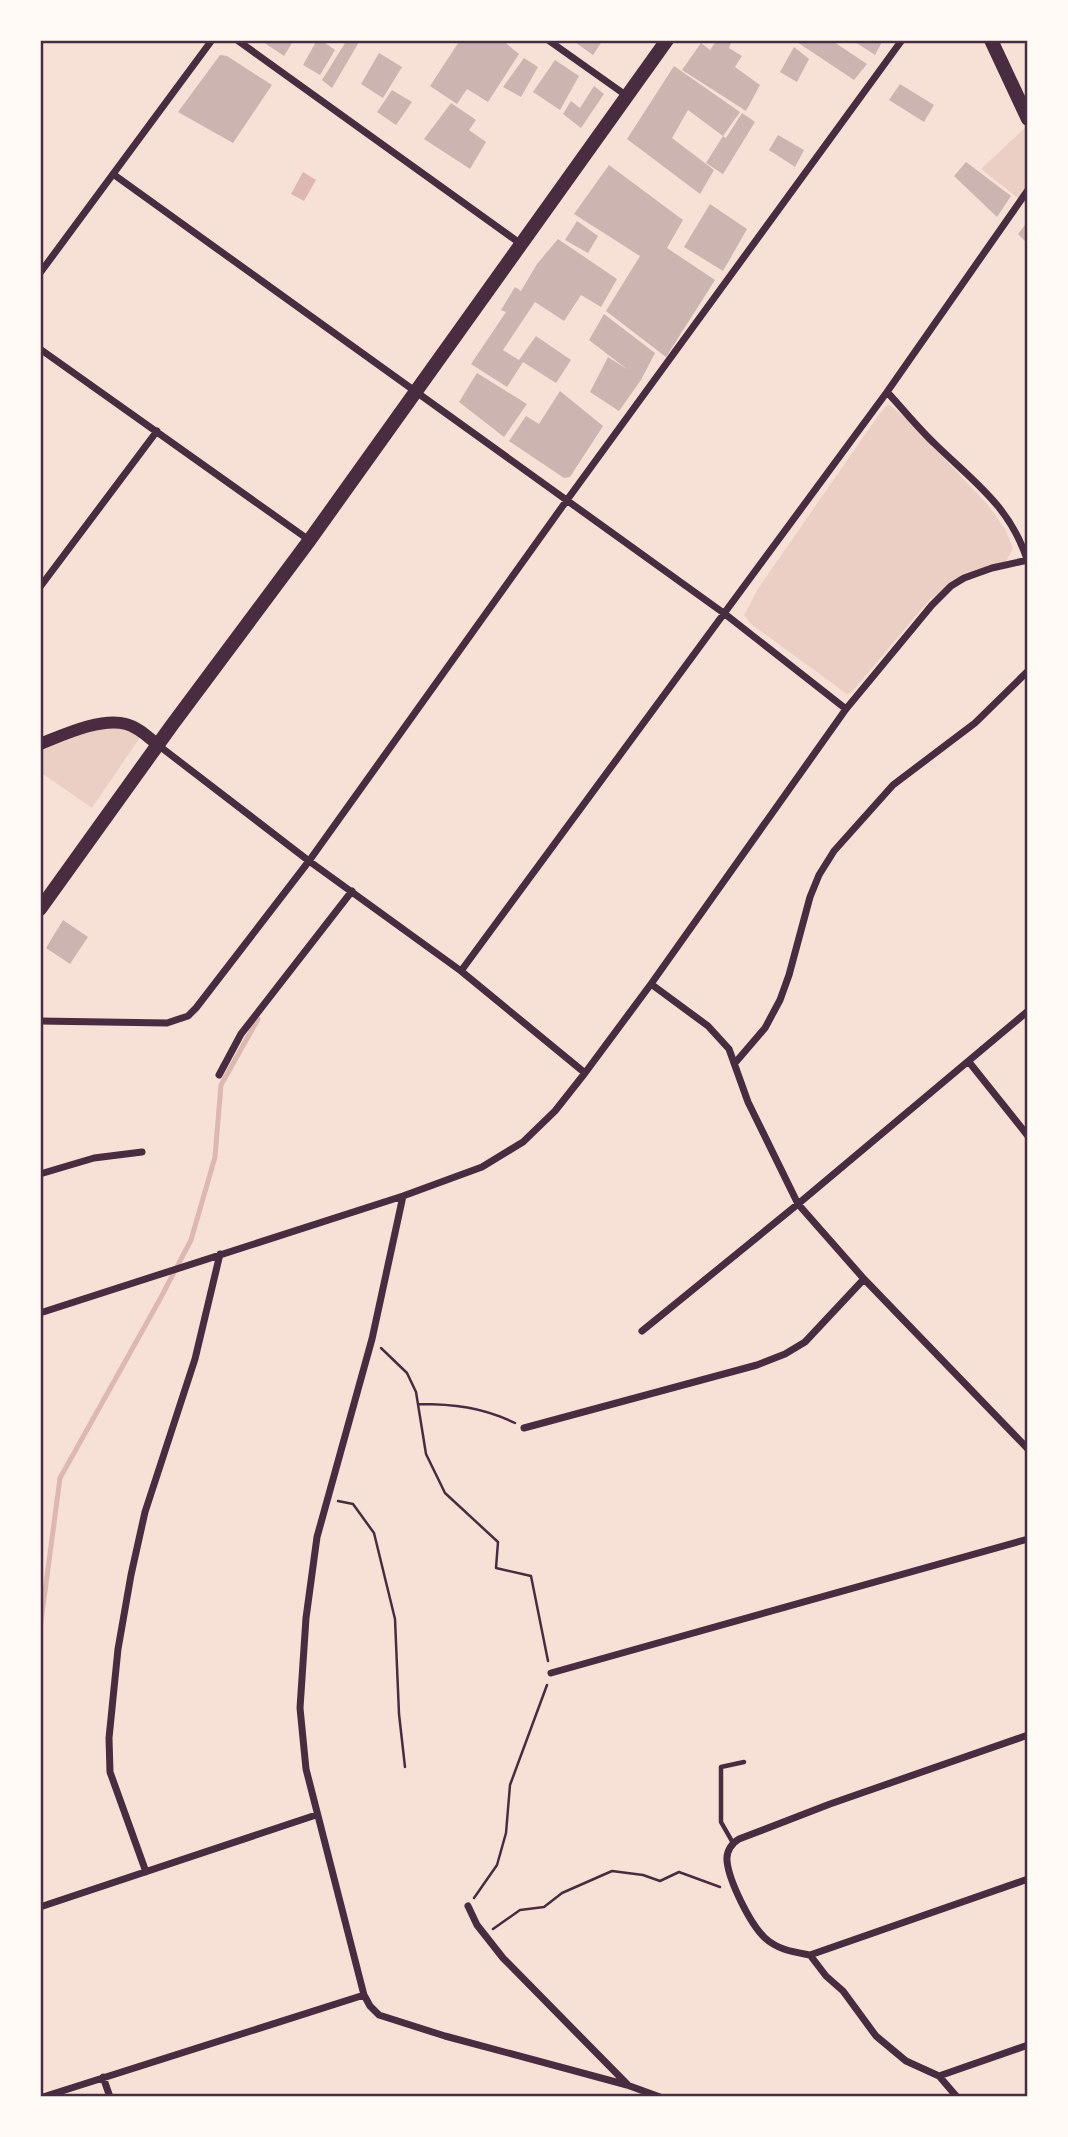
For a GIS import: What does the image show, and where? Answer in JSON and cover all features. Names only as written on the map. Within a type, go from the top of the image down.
[{"type":"main road","points":[[40,909],[309,541],[667,40]]},
{"type":"main road","points":[[991,40],[1028,119]]},
{"type":"street","points":[[40,273],[212,40]]},
{"type":"street","points":[[237,40],[521,244]]},
{"type":"street","points":[[548,40],[628,96]]},
{"type":"street","points":[[40,1021],[167,1023],[188,1016],[196,1008],[309,861],[567,500],[902,40]]},
{"type":"street","points":[[113,174],[725,614],[846,709]]},
{"type":"street","points":[[461,971],[887,392],[1028,190]]},
{"type":"street","points":[[40,349],[309,541]]},
{"type":"street","points":[[40,1313],[403,1196],[482,1167],[523,1142],[555,1111],[651,984],[846,709],[888,656],[951,586],[978,572],[1028,561],[1016,530],[1000,508],[887,392]]},
{"type":"street","points":[[40,587],[157,431]]},
{"type":"street","points":[[735,1063],[765,1028],[780,1000],[810,897],[819,875],[834,851],[893,785],[975,723],[1028,671]]},
{"type":"street","points":[[40,744],[71,732],[107,723],[123,723],[134,727],[309,861],[461,971],[585,1073]]},
{"type":"street","points":[[219,1075],[241,1034],[355,893]]},
{"type":"street","points":[[651,984],[719,1036],[729,1049],[748,1102],[798,1204],[864,1279],[1028,1450]]},
{"type":"street","points":[[642,1331],[1028,1011]]},
{"type":"street","points":[[969,1062],[1028,1136]]},
{"type":"street","points":[[40,1174],[94,1157],[142,1152]]},
{"type":"street","points":[[403,1196],[372,1339],[317,1537],[308,1605],[300,1708],[306,1769],[316,1815],[364,1995],[379,2015],[456,2039],[627,2085],[660,2097]]},
{"type":"street","points":[[146,1872],[110,1772],[109,1738],[118,1649],[145,1512],[195,1359],[220,1254]]},
{"type":"street","points":[[524,1427],[758,1365],[785,1354],[805,1342],[864,1279]]},
{"type":"street","points":[[551,1673],[1028,1539]]},
{"type":"street","points":[[1028,1735],[830,1804],[733,1843],[726,1860],[735,1886],[754,1924],[765,1938],[785,1950],[810,1955],[1028,1879]]},
{"type":"street","points":[[40,1907],[316,1815]]},
{"type":"street","points":[[468,1906],[477,1926],[503,1958],[627,2085]]},
{"type":"street","points":[[810,1955],[876,2036],[906,2061],[939,2076],[957,2097]]},
{"type":"street","points":[[43,2097],[364,1995]]},
{"type":"street","points":[[939,2076],[1028,2045]]},
{"type":"street","points":[[103,2077],[110,2097]]},
{"type":"lane","points":[[733,1843],[721,1822],[721,1767],[744,1762]]},
{"type":"path","points":[[372,1339],[407,1373],[416,1392],[426,1454],[445,1493],[498,1542],[496,1568],[531,1576],[551,1673],[510,1785],[506,1833],[497,1865],[468,1906]]},
{"type":"path","points":[[418,1404],[474,1407],[495,1413],[524,1427]]},
{"type":"path","points":[[327,1499],[353,1504],[374,1533],[395,1619],[399,1714],[405,1767]]},
{"type":"path","points":[[484,1934],[520,1910],[544,1907],[562,1893],[612,1871],[643,1875],[660,1881],[679,1872],[716,1887],[735,1886]]},
{"type":"shaded area","points":[[1028,125],[1028,204],[1027,205],[981,169]]},
{"type":"shaded area","points":[[303,172],[316,180],[304,201],[291,194]]},
{"type":"shaded area","points":[[890,405],[908,420],[988,505],[1005,529],[1013,548],[1001,566],[931,598],[851,693],[847,694],[751,624],[744,615],[759,587],[878,416]]},
{"type":"shaded area","points":[[121,728],[141,736],[92,808],[40,772],[40,749],[82,731]]},
{"type":"building","points":[[260,40],[294,40],[284,56]]},
{"type":"building","points":[[317,40],[335,50],[320,75],[303,65]]},
{"type":"building","points":[[347,40],[359,42],[332,88],[322,80]]},
{"type":"building","points":[[460,40],[502,40],[519,54],[488,102],[467,89],[457,104],[430,86]]},
{"type":"building","points":[[572,40],[603,40],[593,55]]},
{"type":"building","points":[[717,40],[732,40],[729,48],[742,56],[735,67],[760,85],[746,111],[682,70],[701,43],[710,50]]},
{"type":"building","points":[[794,40],[831,40],[867,64],[854,80]]},
{"type":"building","points":[[852,40],[883,40],[875,55]]},
{"type":"building","points":[[794,47],[809,59],[797,82],[780,72]]},
{"type":"building","points":[[379,53],[402,67],[383,98],[361,84]]},
{"type":"building","points":[[220,55],[227,56],[272,85],[233,143],[178,112]]},
{"type":"building","points":[[524,58],[538,67],[521,97],[503,87]]},
{"type":"building","points":[[555,60],[579,76],[560,110],[533,92]]},
{"type":"building","points":[[674,66],[740,112],[723,136],[688,110],[672,138],[714,170],[700,194],[627,139]]},
{"type":"building","points":[[900,84],[934,105],[924,122],[889,100]]},
{"type":"building","points":[[594,86],[604,94],[581,128],[563,114],[571,101],[580,108]]},
{"type":"building","points":[[392,90],[412,102],[396,125],[377,112]]},
{"type":"building","points":[[451,103],[476,120],[469,130],[486,142],[470,169],[424,139]]},
{"type":"building","points":[[742,113],[755,122],[723,174],[706,163]]},
{"type":"building","points":[[778,135],[804,150],[795,167],[769,150]]},
{"type":"building","points":[[966,162],[1011,196],[997,217],[954,176]]},
{"type":"building","points":[[609,165],[683,220],[667,248],[715,280],[666,357],[606,311],[640,256],[574,214]]},
{"type":"building","points":[[710,204],[747,229],[723,271],[684,247]]},
{"type":"building","points":[[577,221],[598,236],[588,253],[565,240]]},
{"type":"building","points":[[1028,221],[1028,244],[1018,234]]},
{"type":"building","points":[[558,239],[617,279],[601,307],[581,295],[564,321],[535,302],[503,350],[519,360],[536,336],[571,360],[556,383],[523,362],[507,387],[471,364],[506,312],[501,310],[515,287],[521,291],[537,264]]},
{"type":"building","points":[[604,314],[655,353],[641,380],[619,411],[590,392],[608,357],[628,370],[589,340]]},
{"type":"building","points":[[477,373],[527,404],[504,437],[459,402]]},
{"type":"building","points":[[560,391],[603,426],[570,477],[564,478],[509,441],[526,416],[539,424]]},
{"type":"building","points":[[63,920],[88,937],[70,964],[46,948]]},
{"type":"waterway","points":[[40,1629],[60,1478],[191,1240],[215,1157],[221,1085],[258,1019]]}]
